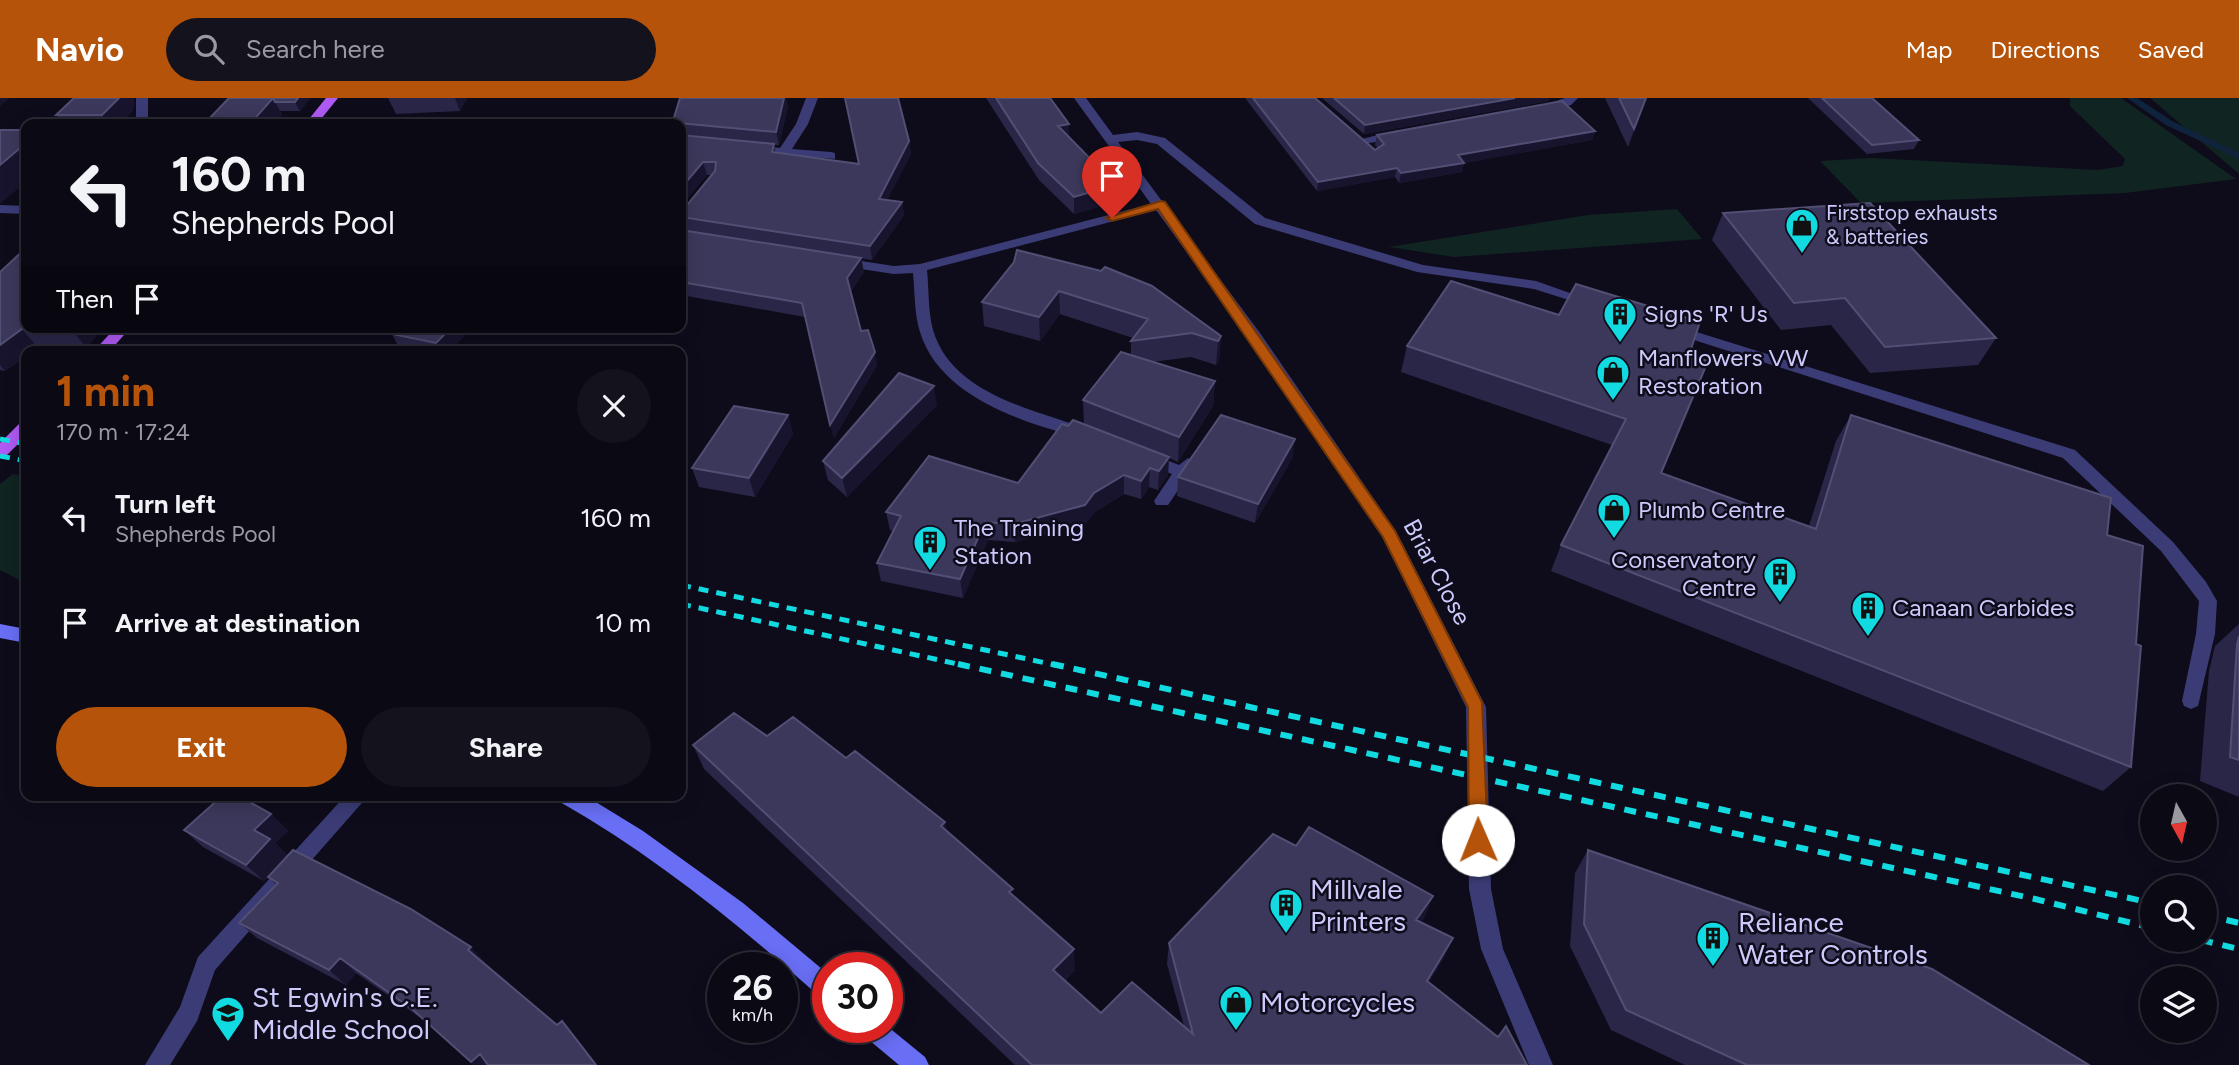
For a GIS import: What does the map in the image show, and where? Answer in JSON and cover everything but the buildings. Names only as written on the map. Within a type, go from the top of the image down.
[{"type":"main road","points":[[315,119],[332,98]]},
{"type":"main road","points":[[106,346],[118,333]]},
{"type":"main road","points":[[0,452],[21,432]]},
{"type":"main road","points":[[0,631],[21,635]]},
{"type":"main road","points":[[576,801],[610,819],[755,926],[812,975]]},
{"type":"main road","points":[[890,1043],[917,1065]]},
{"type":"street","points":[[142,98],[142,119]]},
{"type":"street","points":[[785,151],[802,124],[812,98]]},
{"type":"street","name":"Briar Close","points":[[1080,98],[1161,205],[1390,535],[1476,707],[1480,888],[1492,949],[1541,1065]]},
{"type":"street","points":[[1527,111],[1567,103],[1572,98]]},
{"type":"street","points":[[1374,153],[1359,136],[1418,130]]},
{"type":"street","points":[[1109,139],[1137,136],[1161,141],[1260,221],[1422,269],[1536,285],[1604,307]]},
{"type":"street","points":[[746,148],[831,156]]},
{"type":"street","points":[[821,259],[894,270],[920,268],[1161,205]]},
{"type":"street","points":[[0,209],[21,210]]},
{"type":"street","points":[[920,268],[927,334],[943,366],[977,392],[1093,437]]},
{"type":"street","points":[[1657,324],[2069,454],[2096,475],[2196,580],[2209,603],[2191,701]]},
{"type":"street","points":[[1131,452],[1182,472]]},
{"type":"street","points":[[1162,500],[1196,453]]},
{"type":"street","points":[[157,1065],[189,1013],[205,964],[353,801]]},
{"type":"green space","points":[[2070,98],[2121,98],[2236,179],[2125,193],[1861,203],[1820,161],[1871,158],[2098,170],[2123,166],[2125,159],[2070,106]]},
{"type":"green space","points":[[2150,98],[2239,98],[2239,174]]},
{"type":"green space","points":[[1677,209],[1702,239],[1454,257],[1389,247],[1588,215]]},
{"type":"green space","points":[[13,474],[21,476],[21,580],[0,570],[0,484]]},
{"type":"waterway","points":[[2131,98],[2169,123],[2239,156]]},
{"type":"railway","points":[[0,439],[21,443]]},
{"type":"railway","points":[[0,456],[21,460]]},
{"type":"railway","points":[[686,586],[1060,666]]},
{"type":"railway","points":[[686,605],[967,666]]},
{"type":"railway","points":[[958,664],[2035,899],[2140,925]]},
{"type":"railway","points":[[1052,664],[2140,900]]},
{"type":"railway","points":[[2217,918],[2239,923]]},
{"type":"railway","points":[[2217,944],[2239,949]]},
{"type":"place","name":"Firststop exhausts & batteries","points":[[1802,255]]},
{"type":"place","name":"Signs 'R' Us","points":[[1620,344]]},
{"type":"place","name":"Manflowers VW Restoration","points":[[1613,402]]},
{"type":"place","name":"Plumb Centre","points":[[1614,540]]},
{"type":"place","name":"The Training Station","points":[[930,572]]},
{"type":"place","name":"Conservatory Centre","points":[[1780,604]]},
{"type":"place","name":"Canaan Carbides","points":[[1868,638]]},
{"type":"place","name":"Millvale Printers","points":[[1286,935]]},
{"type":"place","name":"Reliance Water Controls","points":[[1713,968]]},
{"type":"place","name":"Motorcycles","points":[[1236,1032]]},
{"type":"place","name":"St Egwin's C.E. Middle School","points":[[228,1043]]},
{"type":"route","points":[[1112,218],[1161,205],[1255,336],[1390,535],[1476,707],[1478,840]]}]
